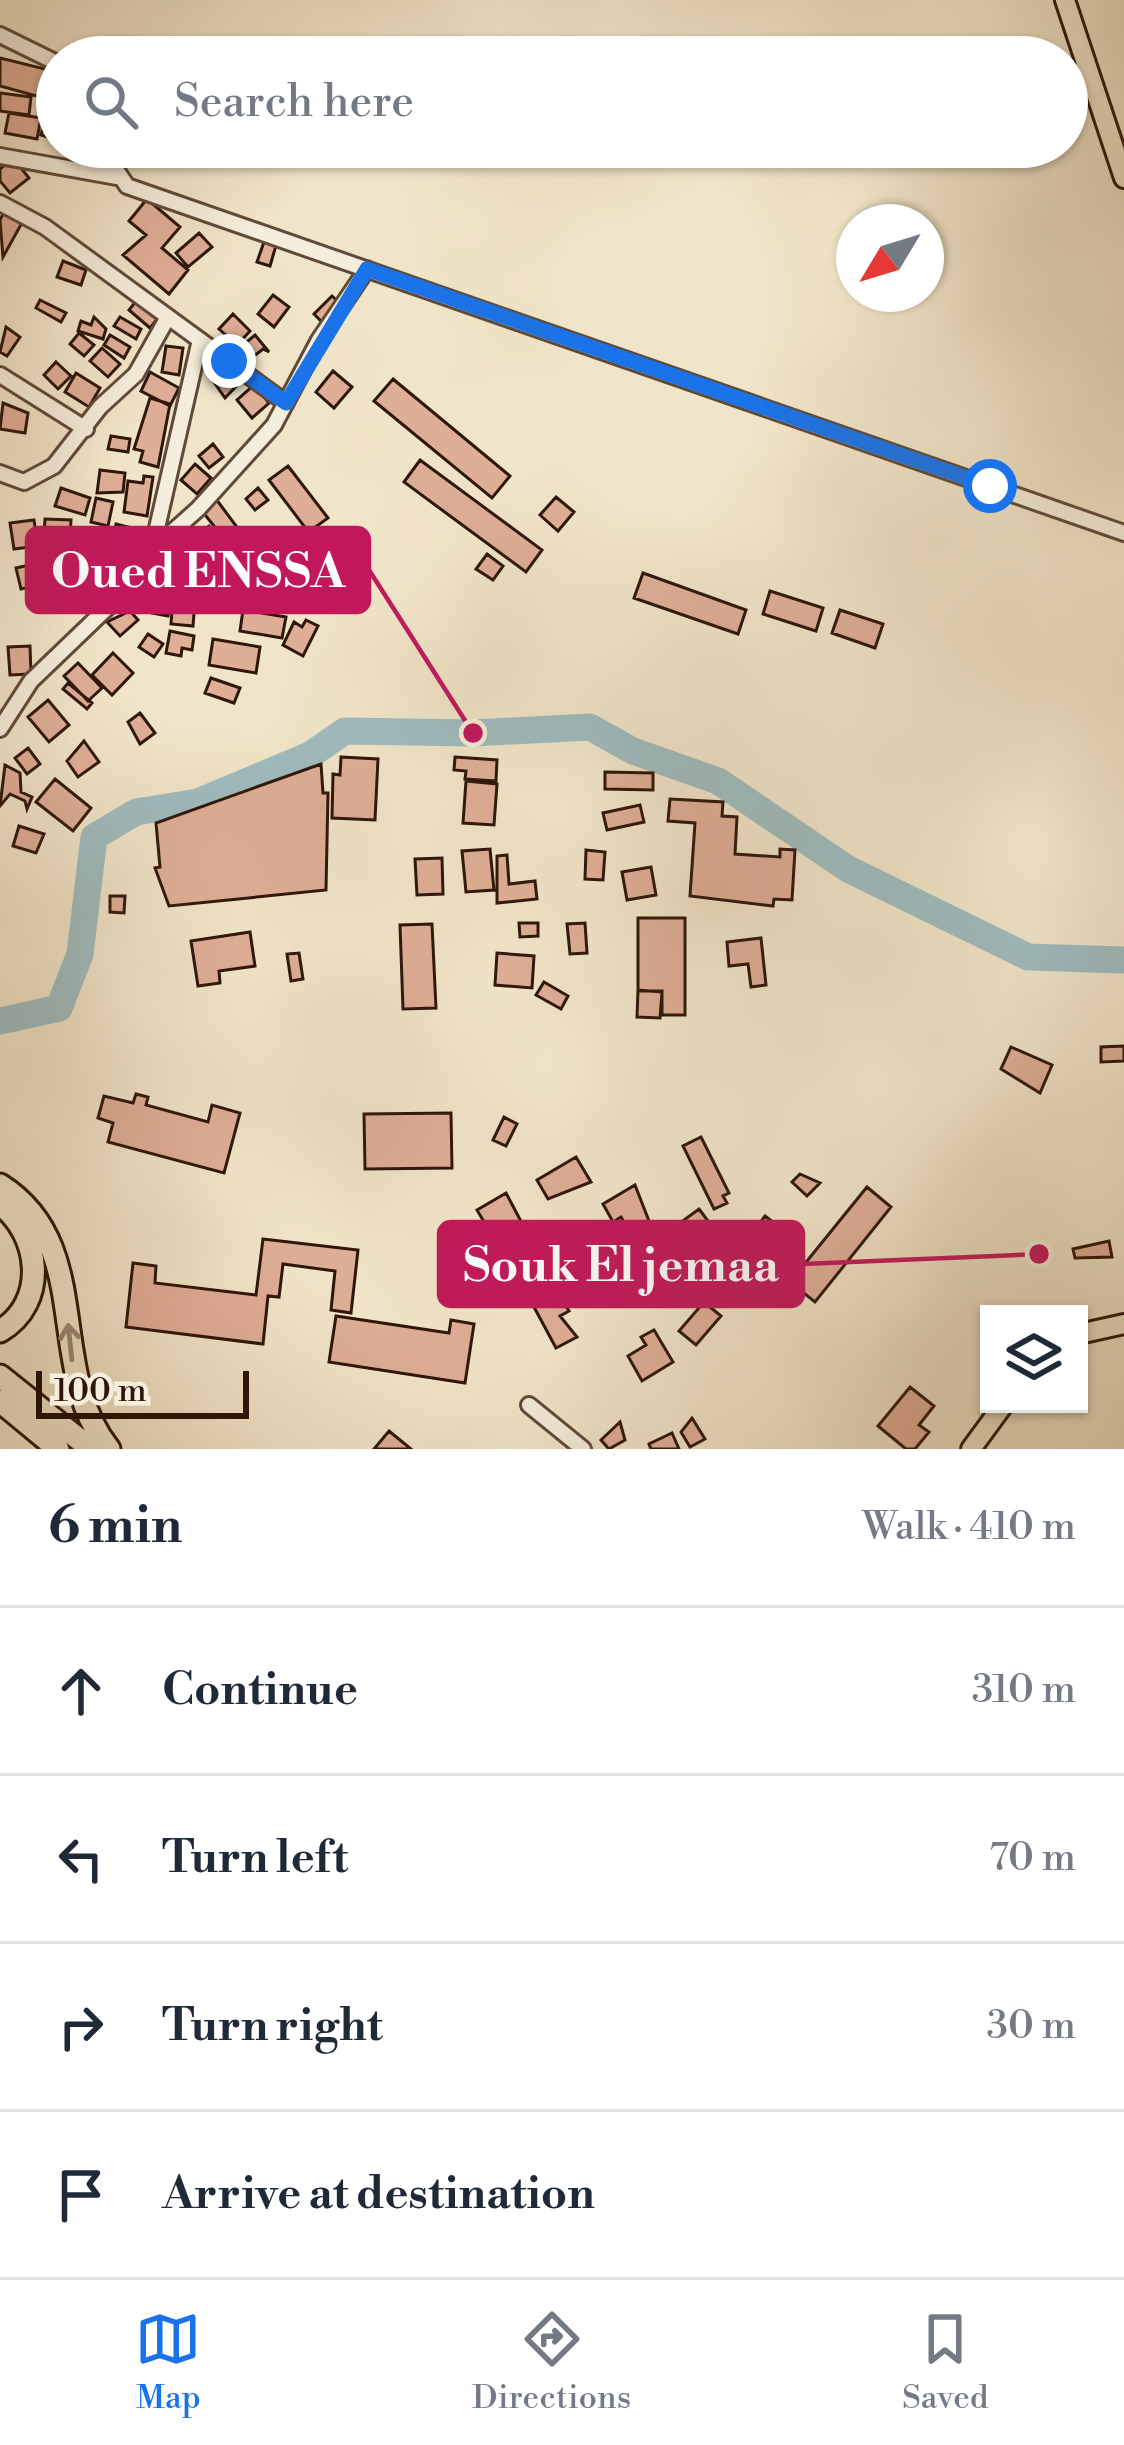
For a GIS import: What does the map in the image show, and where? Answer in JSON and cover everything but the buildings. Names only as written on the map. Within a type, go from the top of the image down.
[{"type":"highway","points":[[0,1185],[24,1200],[53,1245],[63,1274],[79,1399],[109,1449]]},
{"type":"highway","points":[[0,1204],[23,1227],[34,1267],[19,1315],[0,1331]]},
{"type":"highway","points":[[0,1376],[91,1449]]},
{"type":"highway","points":[[0,1401],[58,1449]]},
{"type":"highway","points":[[0,1418],[43,1449]]},
{"type":"main road","points":[[1065,0],[1077,36]]},
{"type":"main road","points":[[1088,69],[1124,178]]},
{"type":"main road","points":[[1088,1332],[1124,1324]]},
{"type":"main road","points":[[971,1449],[997,1413]]},
{"type":"street","points":[[0,34],[36,52]]},
{"type":"street","points":[[0,156],[36,163]]},
{"type":"street","points":[[64,168],[117,178],[1124,533]]},
{"type":"street","points":[[112,168],[117,178]]},
{"type":"street","points":[[0,203],[45,227],[286,403]]},
{"type":"street","points":[[0,729],[31,681],[132,584],[152,550],[243,463],[286,403],[367,269]]},
{"type":"street","points":[[0,472],[24,482],[53,466],[100,407],[136,374],[168,317]]},
{"type":"street","points":[[152,550],[200,340]]},
{"type":"street","points":[[0,375],[86,429]]},
{"type":"street","points":[[529,1405],[583,1449]]},
{"type":"waterway","points":[[0,1021],[59,1008],[80,954],[94,837],[136,812],[198,802],[310,755],[345,731],[473,733],[590,727],[633,751],[718,781],[848,869],[1028,957],[1124,960]]},
{"type":"place","name":"Oued ENSSA","points":[[473,733]]},
{"type":"place","name":"Souk El jemaa","points":[[1039,1254]]},
{"type":"route","points":[[229,361],[286,403],[319,340],[367,269],[990,486]]}]
